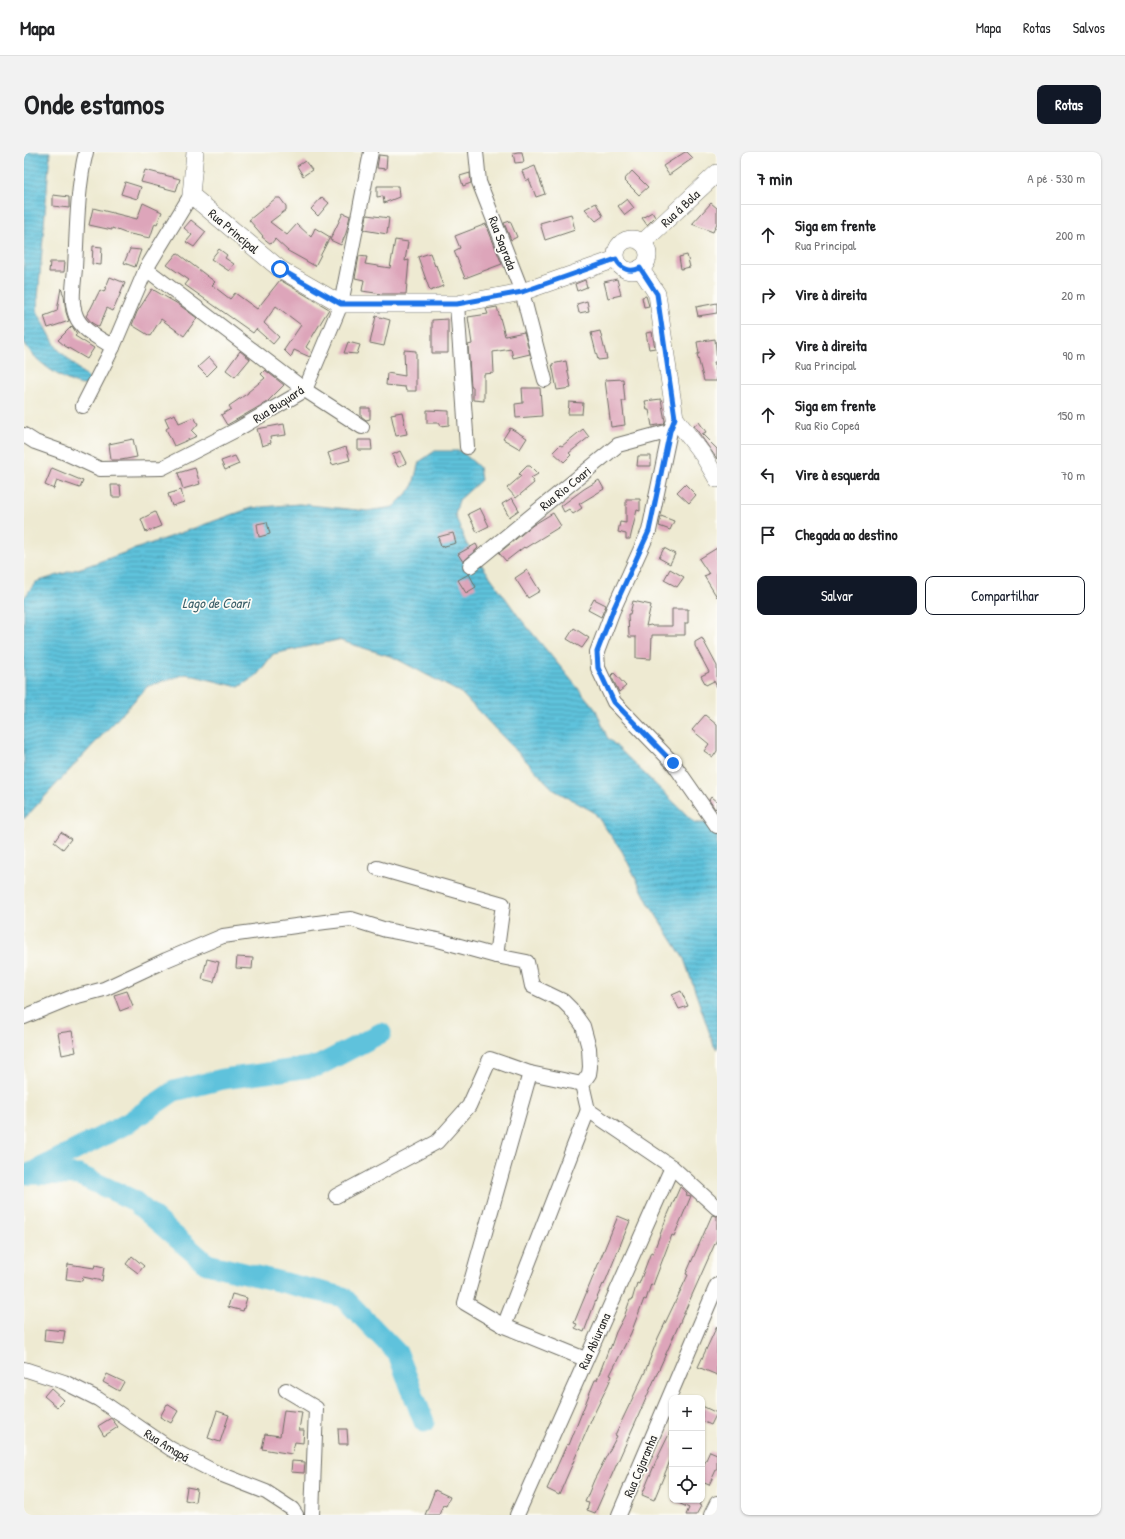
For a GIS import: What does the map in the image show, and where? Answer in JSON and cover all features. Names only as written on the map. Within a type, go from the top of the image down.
[{"type":"street","points":[[86,152],[83,162],[78,219],[73,303],[76,317],[85,328],[113,347]]},
{"type":"street","points":[[83,406],[113,347],[146,269],[191,195],[195,152]]},
{"type":"street","name":"Rua Buquará","points":[[24,435],[35,442],[63,452],[100,469],[162,468],[238,429],[305,390],[341,304],[371,152]]},
{"type":"street","name":"Rua Sagrada","points":[[476,152],[479,182],[522,292],[545,380]]},
{"type":"street","name":"Rua á Bola","points":[[642,243],[717,173]]},
{"type":"street","name":"Rua Principal","points":[[191,195],[280,269],[341,304],[457,304],[522,292],[616,259]]},
{"type":"street","points":[[635,239],[642,243],[647,250],[647,258],[643,265],[640,268],[632,270],[624,268],[616,259],[616,251],[623,241],[635,239]]},
{"type":"street","points":[[640,268],[657,294],[673,425],[649,531],[613,610],[597,652],[598,668],[614,702],[673,763],[717,826]]},
{"type":"street","points":[[146,269],[305,390],[362,427]]},
{"type":"street","points":[[457,304],[467,448]]},
{"type":"street","points":[[673,425],[703,455],[717,479]]},
{"type":"street","name":"Rua Rio Coari","points":[[470,566],[618,445],[673,425]]},
{"type":"street","points":[[377,868],[503,904],[496,956]]},
{"type":"street","points":[[24,1017],[70,998],[104,989],[223,936],[295,925],[351,919],[386,930],[438,940],[496,956],[527,962],[532,986],[563,1001],[571,1009],[583,1026],[589,1048],[589,1074],[582,1084],[588,1110],[504,1326]]},
{"type":"street","points":[[336,1196],[437,1142],[469,1106],[490,1059],[530,1073],[582,1084]]},
{"type":"street","points":[[530,1073],[465,1303],[504,1326],[585,1359]]},
{"type":"street","points":[[588,1110],[672,1167],[717,1208]]},
{"type":"street","name":"Rua Abiurana","points":[[517,1515],[585,1359],[672,1167]]},
{"type":"street","name":"Rua Cajaranha","points":[[619,1515],[717,1285]]},
{"type":"street","name":"Rua Amapá","points":[[24,1369],[64,1382],[98,1399],[171,1449],[215,1472],[266,1492],[292,1509],[296,1515]]},
{"type":"street","points":[[286,1390],[316,1408],[312,1515]]},
{"type":"street","points":[[712,1515],[717,1503]]},
{"type":"water","points":[[24,152],[50,152],[37,311],[57,348],[89,379],[89,385],[81,385],[72,382],[53,372],[35,357],[25,342]]},
{"type":"water","name":"Lago de Coari","points":[[435,451],[461,451],[479,467],[481,480],[459,500],[455,515],[466,543],[519,617],[596,710],[607,737],[695,823],[717,823],[717,1049],[714,1046],[684,959],[649,904],[622,851],[594,812],[554,790],[461,693],[393,657],[338,640],[273,654],[257,675],[239,687],[186,674],[148,686],[24,819],[24,598],[36,582],[87,566],[251,508],[299,504],[367,511],[393,507],[412,488],[419,462]]},
{"type":"building","points":[[522,152],[524,162],[515,163],[513,153]]},
{"type":"building","points":[[685,152],[693,158],[669,175],[663,166]]},
{"type":"building","points":[[379,155],[387,156],[386,169],[377,168]]},
{"type":"building","points":[[305,161],[312,170],[303,176],[297,166]]},
{"type":"building","points":[[535,166],[545,194],[536,197],[529,179],[526,181],[522,171]]},
{"type":"building","points":[[145,170],[180,179],[176,191],[141,182]]},
{"type":"building","points":[[632,171],[648,187],[639,195],[624,180]]},
{"type":"building","points":[[470,173],[471,183],[463,186],[460,176]]},
{"type":"building","points":[[125,182],[141,187],[137,199],[121,194]]},
{"type":"building","points":[[377,186],[398,186],[399,197],[384,203],[383,196],[377,197]]},
{"type":"building","points":[[53,195],[69,197],[69,208],[53,206]]},
{"type":"building","points":[[322,197],[329,203],[318,216],[311,209]]},
{"type":"building","points":[[276,198],[280,198],[286,206],[286,210],[270,222],[287,235],[297,224],[311,237],[315,228],[330,237],[315,266],[288,251],[275,239],[271,244],[262,237],[263,236],[249,220]]},
{"type":"building","points":[[627,199],[634,208],[625,215],[618,206]]},
{"type":"building","points":[[143,203],[162,212],[157,224],[155,223],[150,238],[125,233],[112,228],[112,230],[89,225],[93,208],[137,219]]},
{"type":"building","points":[[596,203],[603,216],[596,221],[585,209]]},
{"type":"building","points":[[711,203],[717,208],[717,223],[713,232],[692,224]]},
{"type":"building","points":[[652,212],[655,217],[647,225],[642,218]]},
{"type":"building","points":[[343,213],[350,216],[346,233],[341,245],[330,240]]},
{"type":"building","points":[[571,214],[575,230],[545,240],[540,223]]},
{"type":"building","points":[[367,215],[389,218],[387,234],[364,230]]},
{"type":"building","points":[[191,220],[206,232],[194,247],[186,242],[192,235],[184,228]]},
{"type":"building","points":[[510,221],[517,237],[511,240],[504,223]]},
{"type":"building","points":[[486,224],[502,264],[465,278],[454,251],[460,248],[455,236]]},
{"type":"building","points":[[395,240],[408,242],[405,261],[409,260],[406,294],[382,294],[362,291],[364,280],[355,278],[359,256],[367,257],[365,264],[390,268]]},
{"type":"building","points":[[93,246],[102,247],[101,265],[92,264]]},
{"type":"building","points":[[130,249],[141,250],[135,267],[124,263]]},
{"type":"building","points":[[219,249],[227,255],[225,258],[234,264],[229,271],[211,259]]},
{"type":"building","points":[[177,253],[215,282],[212,285],[230,299],[235,293],[257,309],[280,280],[329,309],[306,347],[312,352],[310,357],[294,350],[291,357],[284,350],[301,325],[276,306],[264,323],[279,337],[273,344],[256,329],[253,333],[185,285],[189,280],[167,265]]},
{"type":"building","points":[[430,253],[443,286],[430,291],[418,257]]},
{"type":"building","points":[[687,255],[690,267],[681,269],[679,257]]},
{"type":"building","points":[[50,262],[65,262],[64,272],[49,272]]},
{"type":"building","points":[[110,277],[125,283],[113,311],[107,308],[99,327],[92,323],[86,316],[100,290],[104,292]]},
{"type":"building","points":[[617,279],[621,295],[608,298],[604,282]]},
{"type":"building","points":[[585,280],[587,287],[577,291],[575,284]]},
{"type":"building","points":[[61,288],[69,321],[48,328],[44,316],[57,311]]},
{"type":"building","points":[[152,289],[178,304],[197,318],[184,336],[161,319],[150,336],[132,325],[137,312]]},
{"type":"building","points":[[646,296],[649,306],[644,307],[642,297]]},
{"type":"building","points":[[587,301],[589,311],[579,313],[577,304]]},
{"type":"building","points":[[717,303],[717,313],[698,316],[696,307]]},
{"type":"building","points":[[497,307],[505,336],[524,332],[530,354],[513,358],[511,349],[493,352],[494,373],[484,374],[484,401],[473,400],[468,345],[472,344],[468,317],[488,314],[486,309]]},
{"type":"building","points":[[376,316],[390,320],[384,346],[370,343]]},
{"type":"building","points":[[448,319],[448,353],[432,353],[432,320]]},
{"type":"building","points":[[72,326],[77,334],[75,336],[94,348],[87,359],[58,340]]},
{"type":"building","points":[[600,331],[607,359],[598,360],[591,333]]},
{"type":"building","points":[[652,332],[655,348],[649,349],[646,333]]},
{"type":"building","points":[[715,339],[717,362],[714,362],[717,381],[704,381],[697,354],[699,354],[697,342]]},
{"type":"building","points":[[348,342],[360,345],[357,354],[344,353]]},
{"type":"building","points":[[404,350],[416,351],[416,391],[406,391],[405,387],[386,385],[387,373],[405,376]]},
{"type":"building","points":[[240,351],[250,359],[235,377],[226,370]]},
{"type":"building","points":[[209,357],[217,366],[207,376],[198,367]]},
{"type":"building","points":[[566,361],[571,388],[557,390],[552,364]]},
{"type":"building","points":[[265,370],[284,385],[267,402],[227,425],[221,415],[231,409],[229,406],[248,393],[265,378],[261,374]]},
{"type":"building","points":[[623,379],[625,401],[622,401],[625,425],[611,427],[605,380]]},
{"type":"building","points":[[522,388],[540,388],[542,416],[516,418],[515,404],[523,403]]},
{"type":"building","points":[[661,399],[665,421],[664,424],[652,426],[649,410],[647,410],[645,401]]},
{"type":"building","points":[[569,402],[583,403],[582,414],[568,414]]},
{"type":"building","points":[[361,408],[370,408],[370,419],[366,420],[361,416]]},
{"type":"building","points":[[427,410],[449,411],[449,425],[440,426],[440,423],[427,423]]},
{"type":"building","points":[[402,412],[407,434],[396,436],[391,414]]},
{"type":"building","points":[[175,414],[179,423],[194,417],[198,424],[192,431],[197,436],[174,446],[166,429],[169,427],[165,418]]},
{"type":"building","points":[[699,422],[706,432],[702,434],[717,449],[717,459],[694,426]]},
{"type":"building","points":[[284,424],[286,435],[270,437],[271,443],[262,446],[257,429]]},
{"type":"building","points":[[510,428],[527,438],[520,449],[503,439]]},
{"type":"building","points":[[583,429],[589,437],[569,453],[571,455],[564,462],[553,452],[560,445],[562,446]]},
{"type":"building","points":[[133,439],[137,457],[111,460],[109,444]]},
{"type":"building","points":[[358,440],[371,440],[372,450],[358,450]]},
{"type":"building","points":[[346,447],[350,460],[332,465],[328,453]]},
{"type":"building","points":[[400,451],[406,463],[398,467],[392,455]]},
{"type":"building","points":[[235,456],[239,464],[225,470],[221,461]]},
{"type":"building","points":[[638,456],[651,456],[651,466],[637,466]]},
{"type":"building","points":[[527,466],[530,466],[538,474],[531,478],[534,483],[516,498],[507,488],[521,476],[519,474]]},
{"type":"building","points":[[52,468],[83,481],[80,488],[57,480],[54,489],[45,485]]},
{"type":"building","points":[[195,468],[200,484],[183,489],[178,473]]},
{"type":"building","points":[[599,480],[604,489],[579,504],[582,508],[573,514],[569,509],[564,512],[561,506]]},
{"type":"building","points":[[685,484],[696,495],[689,503],[677,492]]},
{"type":"building","points":[[111,485],[120,485],[121,497],[112,497]]},
{"type":"building","points":[[181,490],[184,502],[172,506],[168,494]]},
{"type":"building","points":[[512,498],[519,510],[509,517],[502,504]]},
{"type":"building","points":[[626,499],[640,499],[640,511],[637,510],[630,539],[626,539],[626,534],[618,532],[620,522],[626,523]]},
{"type":"building","points":[[480,508],[489,526],[477,532],[468,514]]},
{"type":"building","points":[[155,512],[161,526],[146,532],[141,519]]},
{"type":"building","points":[[553,513],[561,526],[525,548],[524,547],[506,561],[499,553],[533,525]]},
{"type":"building","points":[[661,516],[674,521],[670,530],[659,526]]},
{"type":"building","points":[[267,522],[270,534],[259,537],[257,524]]},
{"type":"building","points":[[453,533],[456,543],[441,547],[438,537]]},
{"type":"building","points":[[476,544],[478,548],[463,562],[458,554]]},
{"type":"building","points":[[664,548],[675,554],[670,564],[659,558]]},
{"type":"building","points":[[717,548],[717,597],[704,576],[709,574],[699,559]]},
{"type":"building","points":[[670,569],[684,577],[677,587],[664,580]]},
{"type":"building","points":[[527,570],[540,591],[528,598],[515,578]]},
{"type":"building","points":[[469,574],[476,587],[466,593],[458,580]]},
{"type":"building","points":[[594,599],[606,605],[601,617],[588,610]]},
{"type":"building","points":[[633,601],[651,605],[646,626],[672,626],[672,609],[688,609],[688,623],[685,623],[685,635],[652,635],[651,659],[636,658],[636,637],[629,637],[628,614],[630,614]]},
{"type":"building","points":[[574,628],[589,638],[582,648],[567,639]]},
{"type":"building","points":[[702,638],[717,666],[717,687],[714,681],[706,685],[701,676],[709,672],[695,646],[695,642]]},
{"type":"building","points":[[614,673],[626,686],[619,692],[611,676]]},
{"type":"building","points":[[705,715],[717,725],[717,751],[713,757],[704,751],[709,744],[692,730]]},
{"type":"building","points":[[711,797],[717,802],[717,807],[715,809],[709,800]]},
{"type":"building","points":[[61,832],[71,839],[63,849],[54,842]]},
{"type":"building","points":[[237,957],[253,958],[252,969],[236,968]]},
{"type":"building","points":[[207,959],[219,962],[214,982],[202,979]]},
{"type":"building","points":[[127,991],[133,1006],[120,1011],[114,995]]},
{"type":"building","points":[[681,991],[688,1006],[679,1009],[672,995]]},
{"type":"building","points":[[72,1031],[76,1052],[62,1055],[58,1033]]},
{"type":"building","points":[[680,1187],[687,1193],[686,1195],[691,1196],[674,1236],[672,1235],[653,1285],[651,1284],[646,1300],[644,1299],[631,1333],[610,1375],[612,1376],[559,1495],[547,1489],[567,1444],[569,1445],[595,1380],[597,1380],[630,1300],[632,1300],[637,1283],[639,1284],[651,1252],[653,1253]]},
{"type":"building","points":[[712,1215],[717,1216],[717,1239],[595,1513],[587,1510],[589,1503],[585,1502],[594,1480],[617,1436],[615,1435],[688,1275],[686,1274]]},
{"type":"building","points":[[618,1216],[630,1221],[584,1332],[575,1328],[577,1324],[574,1323]]},
{"type":"building","points":[[132,1256],[144,1266],[138,1273],[126,1264]]},
{"type":"building","points":[[68,1264],[94,1268],[95,1265],[104,1267],[102,1281],[83,1277],[82,1281],[66,1279]]},
{"type":"building","points":[[232,1294],[247,1298],[243,1311],[228,1307]]},
{"type":"building","points":[[717,1326],[717,1375],[698,1367]]},
{"type":"building","points":[[45,1329],[65,1331],[63,1343],[44,1341]]},
{"type":"building","points":[[107,1374],[124,1382],[119,1391],[103,1382]]},
{"type":"building","points":[[51,1388],[64,1400],[57,1407],[44,1396]]},
{"type":"building","points":[[167,1404],[178,1411],[171,1423],[160,1417]]},
{"type":"building","points":[[705,1407],[717,1413],[711,1425],[705,1422]]},
{"type":"building","points":[[284,1410],[302,1412],[299,1430],[304,1430],[303,1443],[295,1442],[292,1454],[262,1449],[265,1434],[280,1436]]},
{"type":"building","points":[[217,1411],[229,1415],[220,1442],[208,1438]]},
{"type":"building","points":[[111,1418],[118,1427],[104,1436],[98,1426]]},
{"type":"building","points":[[338,1429],[347,1429],[348,1444],[339,1444]]},
{"type":"building","points":[[669,1434],[669,1463],[654,1500],[642,1495]]},
{"type":"building","points":[[710,1451],[717,1454],[717,1468],[709,1485],[705,1483],[705,1462]]},
{"type":"building","points":[[292,1461],[305,1462],[304,1473],[291,1472]]},
{"type":"building","points":[[187,1487],[197,1489],[195,1502],[185,1500]]},
{"type":"building","points":[[435,1490],[450,1497],[446,1506],[443,1505],[439,1515],[425,1515]]},
{"type":"building","points":[[678,1503],[700,1503],[699,1505],[701,1506],[696,1515],[686,1515],[689,1508]]},
{"type":"waterway","points":[[31,1173],[128,1123],[174,1091],[223,1079],[318,1066],[381,1033]]},
{"type":"waterway","points":[[28,1174],[79,1175],[133,1200],[207,1264],[343,1297],[398,1354],[424,1422]]},
{"type":"route","points":[[280,269],[341,304],[457,304],[522,292],[616,259],[621,266],[628,270],[636,270],[640,268],[657,294],[675,418],[670,431],[649,531],[613,610],[597,652],[598,668],[614,702],[673,763]]}]
